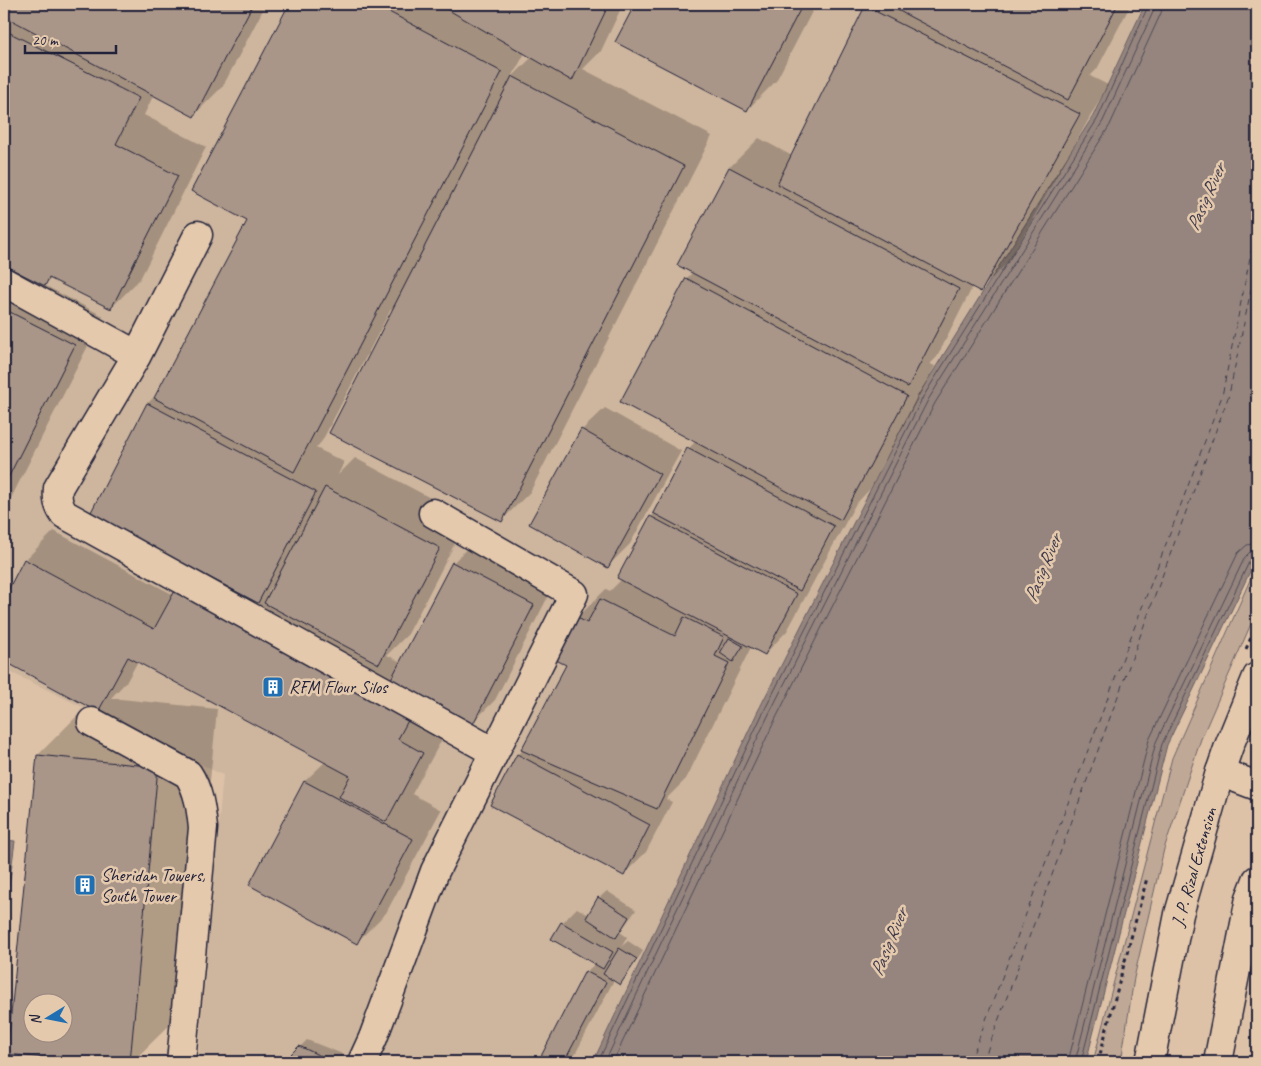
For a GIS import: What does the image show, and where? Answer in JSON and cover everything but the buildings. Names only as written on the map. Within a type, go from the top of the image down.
[{"type":"main road","points":[[198,235],[137,355],[58,488],[57,498],[59,506],[64,514],[494,752]]},
{"type":"main road","points":[[4,282],[137,355]]},
{"type":"main road","points":[[361,1062],[373,1038],[435,871],[574,594],[433,513]]},
{"type":"main road","name":"J. P. Rizal Extension","points":[[1150,1062],[1179,914],[1228,746],[1257,677]]},
{"type":"main road","points":[[92,722],[188,774],[197,792],[203,828],[181,1062]]},
{"type":"main road","points":[[1220,772],[1257,786]]},
{"type":"main road","points":[[1218,1062],[1250,898],[1257,880]]},
{"type":"path","points":[[1098,1062],[1147,878]]},
{"type":"shaded area","points":[[4,4],[1145,4],[1093,116],[757,713],[593,1062],[198,1062],[223,775],[4,669]]},
{"type":"shaded area","points":[[1257,564],[1257,610],[1201,739],[1164,849],[1134,978],[1121,1062],[1093,1062],[1172,758]]},
{"type":"water","name":"Pasig River","points":[[1145,4],[1257,4],[1257,557],[1167,745],[1086,1062],[593,1062],[757,713],[919,394],[1093,116]]},
{"type":"water","points":[[4,840],[15,841],[4,924]]},
{"type":"ferry route","points":[[970,1062],[1222,396],[1257,223]]},
{"type":"ferry route","points":[[983,1062],[1229,395],[1257,261]]},
{"type":"place","name":"RFM Flour Silos","points":[[273,687]]},
{"type":"place","name":"Sheridan Towers, South Tower","points":[[85,885]]}]
